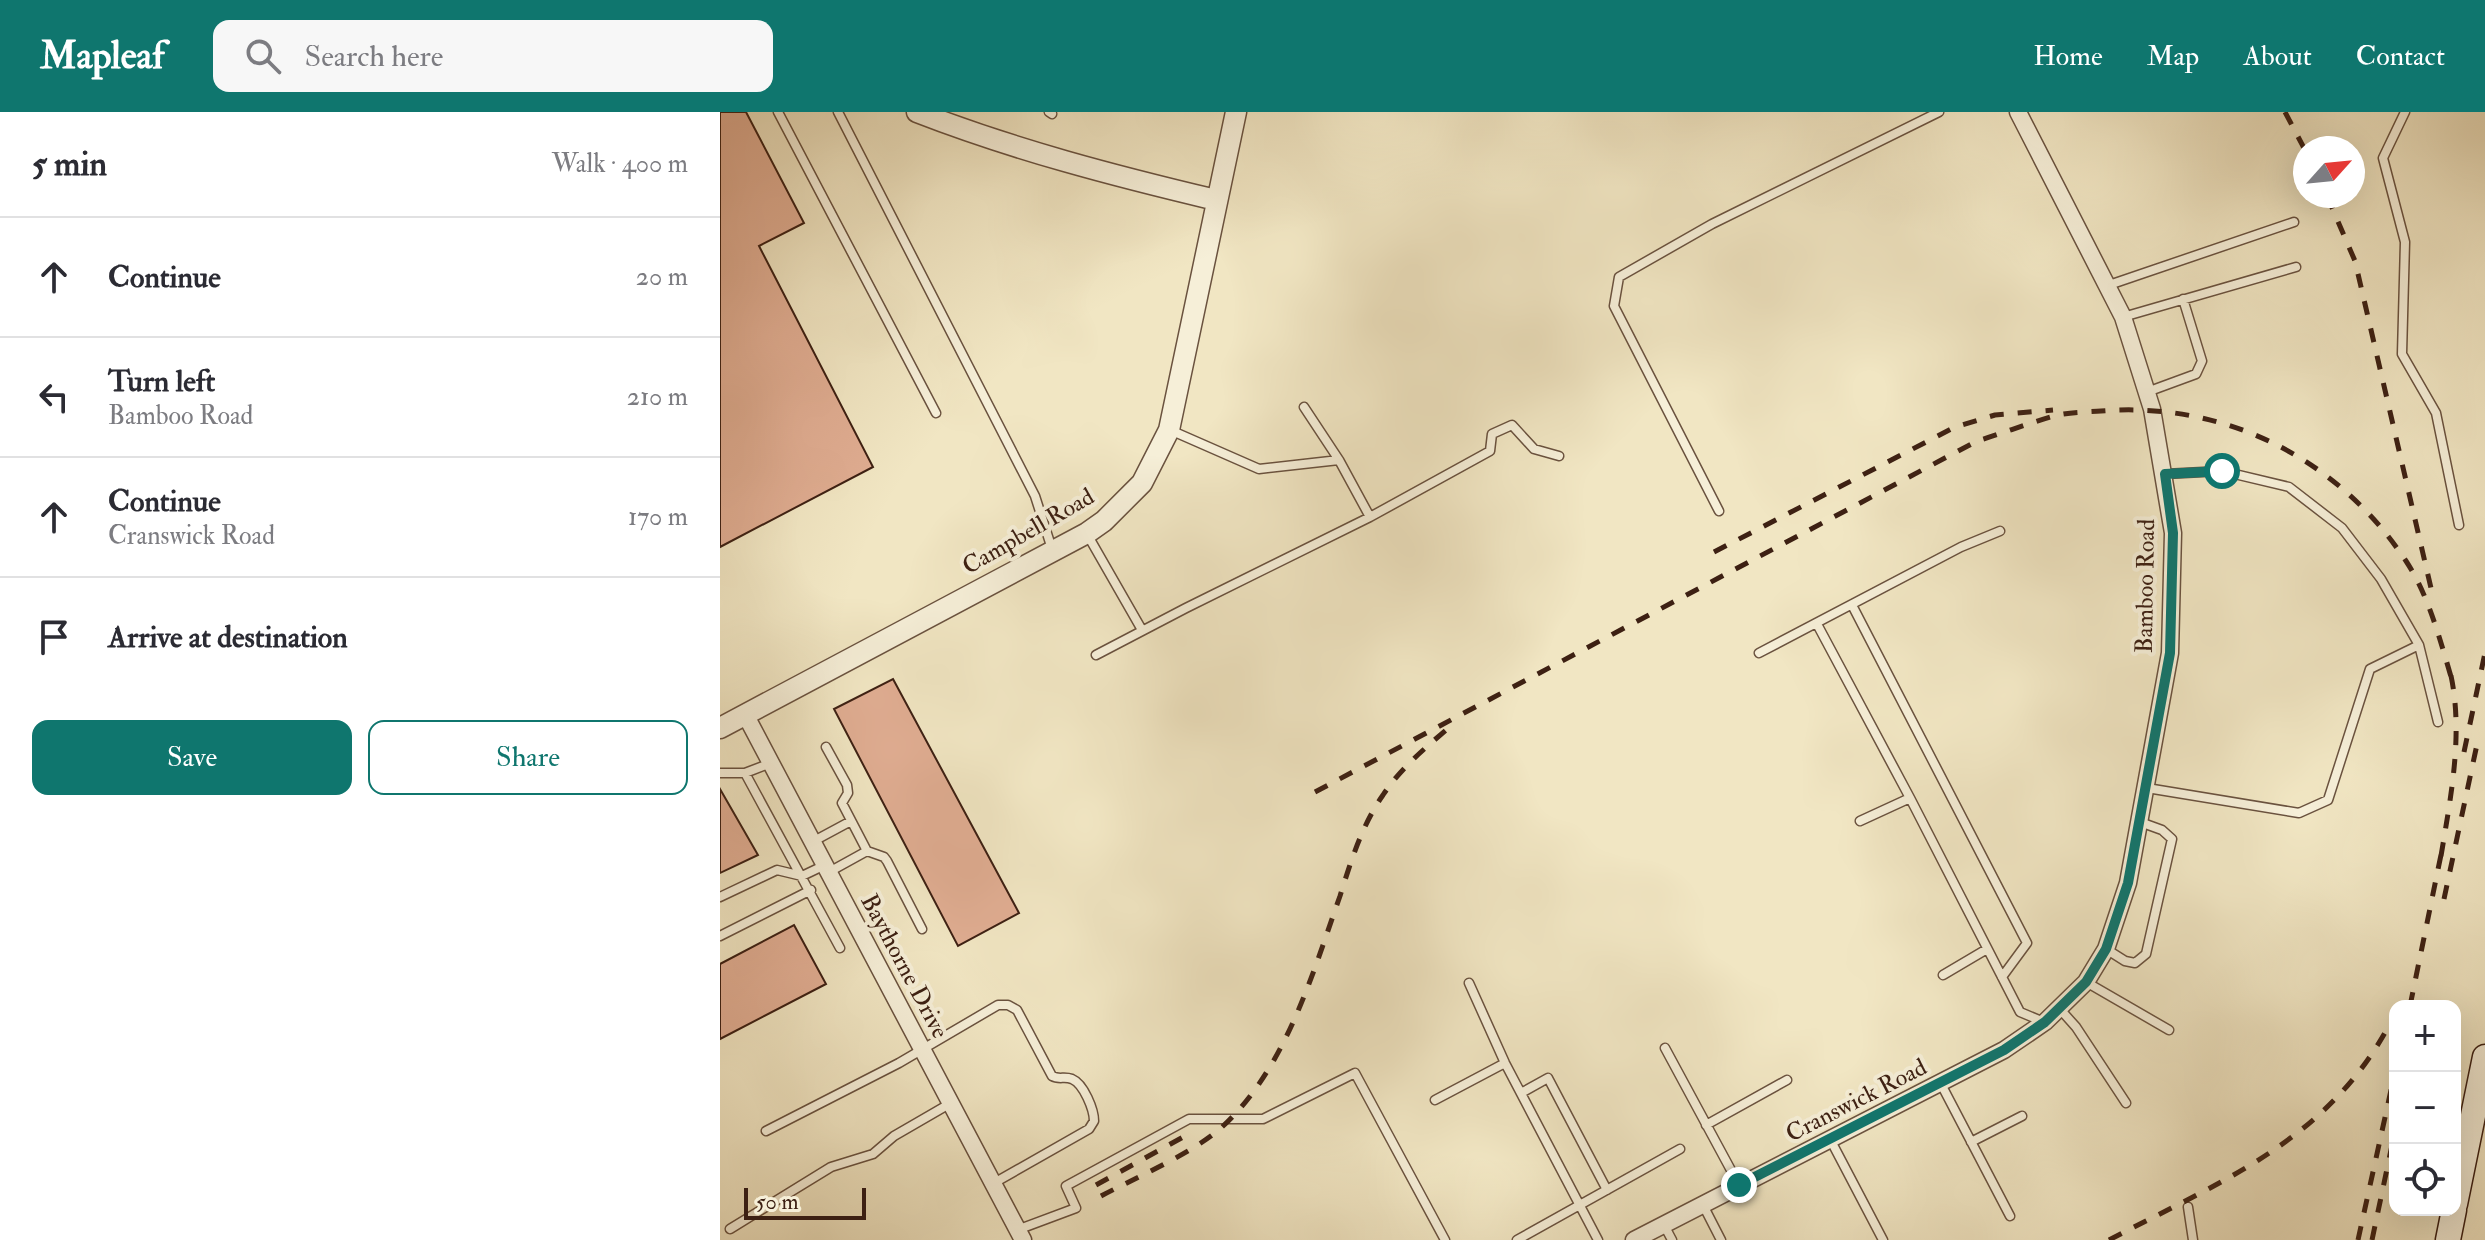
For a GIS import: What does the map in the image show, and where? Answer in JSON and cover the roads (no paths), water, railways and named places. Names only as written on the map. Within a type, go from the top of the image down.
[{"type":"main road","points":[[2461,1183],[2479,1114],[2485,1057]]},
{"type":"main road","points":[[2448,1240],[2453,1216]]},
{"type":"main road","points":[[2457,1216],[2468,1240]]},
{"type":"street","points":[[917,112],[988,140],[1111,175],[1216,200]]},
{"type":"street","name":"Campbell Road","points":[[720,728],[1087,533],[1104,521],[1142,483],[1169,430],[1236,112]]},
{"type":"street","name":"Bamboo Road","points":[[2018,112],[2123,317],[2147,392],[2165,474],[2173,533],[2170,653],[2147,788],[2128,883],[2106,949],[2086,982]]},
{"type":"street","name":"Baythorne Drive","points":[[745,714],[1020,1235]]},
{"type":"street","name":"Cranswick Road","points":[[1634,1240],[2004,1050],[2045,1022],[2086,982]]},
{"type":"lane","points":[[778,112],[936,413]]},
{"type":"lane","points":[[838,112],[1035,496],[1053,551]]},
{"type":"lane","points":[[1719,511],[1614,306],[1619,277],[1712,224],[1939,112]]},
{"type":"lane","points":[[2405,112],[2383,158],[2405,242],[2402,354],[2436,413],[2459,525]]},
{"type":"lane","points":[[2109,285],[2294,222]]},
{"type":"lane","points":[[2123,317],[2296,267]]},
{"type":"lane","points":[[2147,392],[2196,374],[2202,361],[2183,299]]},
{"type":"lane","points":[[1304,407],[1339,460],[1370,517]]},
{"type":"lane","points":[[1096,655],[1370,517],[1490,451],[1492,434],[1512,425],[1534,449],[1559,456]]},
{"type":"lane","points":[[1169,430],[1259,469],[1339,460]]},
{"type":"lane","points":[[2165,474],[2222,471],[2289,487],[2342,528],[2381,579],[2419,645],[2438,722]]},
{"type":"lane","points":[[1759,653],[1961,547],[2000,531]]},
{"type":"lane","points":[[1087,533],[1142,630]]},
{"type":"lane","points":[[1852,605],[2027,943],[2002,977]]},
{"type":"lane","points":[[1817,624],[2020,1012],[2045,1022]]},
{"type":"lane","points":[[2147,788],[2299,813],[2328,800],[2370,669],[2419,645]]},
{"type":"lane","points":[[826,747],[847,785],[848,793],[842,803],[851,821],[867,851],[887,861],[922,929]]},
{"type":"lane","points":[[720,773],[745,773],[771,763]]},
{"type":"lane","points":[[745,773],[840,948]]},
{"type":"lane","points":[[1860,821],[1910,798]]},
{"type":"lane","points":[[812,842],[851,821]]},
{"type":"lane","points":[[2106,949],[2125,961],[2135,963],[2146,954],[2172,839],[2162,830],[2140,822]]},
{"type":"lane","points":[[720,897],[777,870],[802,876],[827,869],[867,851]]},
{"type":"lane","points":[[720,936],[811,890]]},
{"type":"lane","points":[[1943,975],[1987,949]]},
{"type":"lane","points":[[2086,982],[2169,1030]]},
{"type":"lane","points":[[1469,983],[1505,1063],[1598,1240]]},
{"type":"lane","points":[[766,1131],[998,1005],[1008,1005],[1017,1010],[1052,1076],[1077,1083],[1094,1112],[1094,1121],[1089,1129],[993,1183]]},
{"type":"lane","points":[[2059,1008],[2076,1027],[2126,1103]]},
{"type":"lane","points":[[1665,1048],[1739,1185]]},
{"type":"lane","points":[[1435,1100],[1505,1063]]},
{"type":"lane","points":[[1020,1235],[1076,1208],[1066,1186],[1189,1119],[1263,1119],[1355,1073],[1445,1240]]},
{"type":"lane","points":[[1521,1093],[1548,1078],[1607,1190]]},
{"type":"lane","points":[[1706,1125],[1787,1080]]},
{"type":"lane","points":[[1941,1084],[2010,1216]]},
{"type":"lane","points":[[730,1229],[831,1167],[873,1154],[894,1136],[951,1103]]},
{"type":"lane","points":[[1971,1142],[2022,1116]]},
{"type":"lane","points":[[1830,1139],[1883,1240]]},
{"type":"lane","points":[[1517,1240],[1680,1149]]},
{"type":"lane","points":[[1702,1204],[1721,1240]]},
{"type":"lane","points":[[2188,1207],[2193,1240]]},
{"type":"lane","points":[[1664,1224],[1672,1240]]},
{"type":"railway","points":[[2285,112],[2298,136]]},
{"type":"railway","points":[[2332,208],[2355,261],[2434,601]]},
{"type":"railway","points":[[1714,552],[1955,427],[1995,415],[2053,410]]},
{"type":"railway","points":[[1315,792],[1977,441],[2058,415],[2074,413],[2147,410],[2191,416],[2234,427],[2274,444],[2312,466],[2347,493],[2378,525],[2406,561],[2427,603],[2452,680]]},
{"type":"railway","points":[[2464,752],[2485,653]]},
{"type":"railway","points":[[2441,856],[2456,740],[2450,671]]},
{"type":"railway","points":[[1101,1196],[1210,1136],[1244,1103],[1264,1077],[1307,988],[1369,819],[1397,777],[1446,730]]},
{"type":"railway","points":[[2444,899],[2479,735]]},
{"type":"railway","points":[[2411,1000],[2443,845]]},
{"type":"railway","points":[[2109,1240],[2234,1175],[2308,1124],[2340,1093],[2370,1057],[2389,1024]]},
{"type":"railway","points":[[2358,1240],[2389,1099]]},
{"type":"railway","points":[[1096,1185],[1194,1131]]},
{"type":"railway","points":[[2372,1240],[2392,1144]]}]
